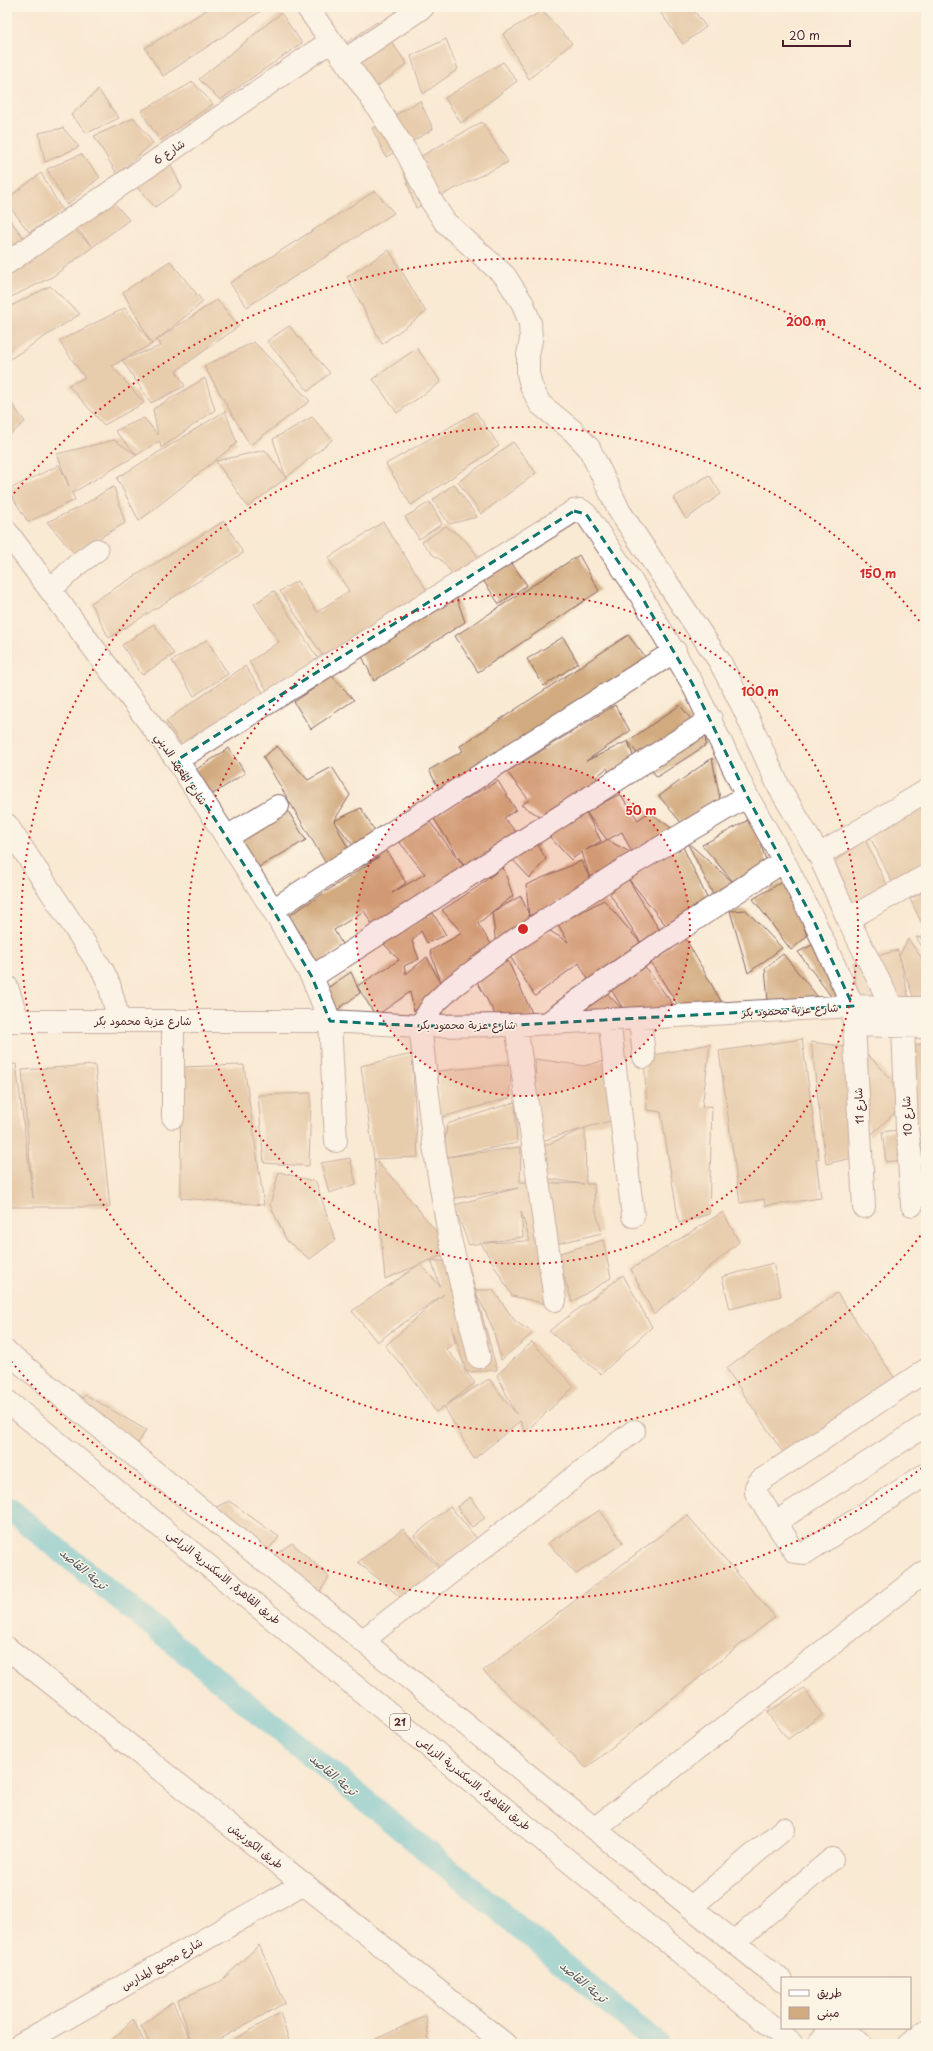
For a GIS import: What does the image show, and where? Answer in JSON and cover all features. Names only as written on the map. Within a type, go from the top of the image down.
[{"type":"main road","points":[[307,7],[345,60],[407,153],[430,199],[445,222],[505,276],[523,304],[530,323],[531,340],[528,355],[528,373],[531,386],[540,404],[572,430],[589,448],[620,512],[720,662],[744,710],[779,787],[819,855],[848,919],[892,1007]]},
{"type":"main road","points":[[345,60],[424,7]]},
{"type":"main road","name":"شارع 6","points":[[7,263],[331,41]]},
{"type":"main road","points":[[177,760],[574,510],[581,510],[586,514],[640,594],[675,652],[710,719],[747,796],[784,861],[854,1015]]},
{"type":"main road","name":"شارع المعهد الديني","points":[[7,532],[177,760],[273,910],[312,977],[330,1021],[336,1141]]},
{"type":"main road","points":[[50,590],[79,563],[97,550]]},
{"type":"main road","points":[[273,910],[510,756],[675,652]]},
{"type":"main road","points":[[312,977],[710,719]]},
{"type":"main road","points":[[819,855],[926,791]]},
{"type":"main road","points":[[479,1358],[449,1235],[434,1146],[420,1026],[433,1005],[452,987],[514,940],[621,870],[747,796]]},
{"type":"main road","points":[[227,837],[278,806]]},
{"type":"main road","points":[[7,825],[103,971],[109,984],[119,1021]]},
{"type":"main road","points":[[548,1023],[601,983],[666,938],[784,861]]},
{"type":"main road","points":[[848,919],[926,876]]},
{"type":"main road","points":[[7,987],[13,1021]]},
{"type":"main road","name":"شارع عزبة محمود بكر","points":[[13,1021],[330,1021],[420,1026],[516,1025],[640,1018],[854,1015],[892,1007],[926,1008]]},
{"type":"main road","name":"شارع عزبة محمود بكر","points":[[854,1015],[903,1026],[926,1027]]},
{"type":"main road","name":"شارع 11","points":[[854,1015],[864,1207]]},
{"type":"main road","points":[[640,1018],[644,1057]]},
{"type":"main road","points":[[609,1020],[633,1216]]},
{"type":"main road","points":[[172,1118],[173,1021]]},
{"type":"main road","points":[[516,1025],[555,1300]]},
{"type":"main road","name":"شارع 10","points":[[903,1026],[907,1128],[911,1159],[909,1160],[912,1205]]},
{"type":"main road","points":[[7,1352],[781,1980]]},
{"type":"main road","points":[[924,1375],[760,1481],[756,1487],[756,1493],[795,1552],[805,1553],[926,1474]]},
{"type":"main road","name":"طريق القاهرة, الاسكندرية الزراعى","points":[[7,1401],[792,2044]]},
{"type":"main road","points":[[776,1522],[926,1425]]},
{"type":"main road","points":[[362,1641],[634,1431]]},
{"type":"main road","points":[[594,1829],[926,1571]]},
{"type":"main road","name":"طريق الكورنيش","points":[[7,1648],[505,2044]]},
{"type":"main road","points":[[691,1907],[784,1828]]},
{"type":"main road","points":[[734,1942],[832,1859]]},
{"type":"main road","name":"شارع مجمع المدارس","points":[[21,2044],[304,1883]]},
{"type":"main road","points":[[818,2044],[831,2029]]},
{"type":"main road","points":[[841,2029],[860,2044]]},
{"type":"main road","points":[[909,2044],[926,2031]]},
{"type":"highlighted area","points":[[574,511],[586,514],[640,594],[692,683],[747,796],[813,919],[853,1006],[516,1025],[420,1026],[330,1021],[312,977],[273,910],[177,760]]},
{"type":"building","points":[[211,7],[267,7],[163,76],[145,48]]},
{"type":"building","points":[[661,7],[691,7],[706,27],[683,44],[658,9]]},
{"type":"building","points":[[542,11],[572,43],[529,79],[503,34]]},
{"type":"building","points":[[281,13],[302,43],[220,100],[199,79]]},
{"type":"building","points":[[377,22],[407,64],[359,100],[330,54]]},
{"type":"building","points":[[446,39],[458,69],[423,94],[411,56]]},
{"type":"building","points":[[503,62],[517,81],[461,123],[445,98]]},
{"type":"building","points":[[193,82],[213,104],[160,141],[141,111]]},
{"type":"building","points":[[98,90],[119,118],[87,133],[71,115]]},
{"type":"building","points":[[420,101],[433,129],[386,157],[372,128]]},
{"type":"building","points":[[134,118],[153,143],[117,174],[94,136]]},
{"type":"building","points":[[482,122],[508,162],[416,208],[402,167]]},
{"type":"building","points":[[63,128],[79,147],[45,162],[39,133]]},
{"type":"building","points":[[81,154],[100,177],[67,205],[47,169]]},
{"type":"building","points":[[170,164],[182,188],[155,207],[134,184]]},
{"type":"building","points":[[41,173],[63,212],[29,232],[7,203],[7,199]]},
{"type":"building","points":[[102,189],[129,220],[52,277],[7,299],[7,216],[23,237],[67,222],[92,246],[63,212]]},
{"type":"building","points":[[375,191],[394,213],[247,307],[230,283]]},
{"type":"building","points":[[389,250],[426,312],[382,344],[347,277]]},
{"type":"building","points":[[170,261],[203,302],[158,339],[217,300],[239,326],[176,371],[185,386],[151,403],[122,360],[161,346],[157,339],[152,344],[123,292]]},
{"type":"building","points":[[50,286],[80,314],[7,361],[7,308]]},
{"type":"building","points":[[125,308],[152,344],[112,366],[144,403],[104,425],[68,385],[85,378],[59,341]]},
{"type":"building","points":[[289,326],[330,373],[308,391],[267,341]]},
{"type":"building","points":[[254,342],[310,401],[250,445],[204,366]]},
{"type":"building","points":[[417,348],[441,382],[397,413],[373,379]]},
{"type":"building","points":[[205,378],[215,410],[161,448],[160,441],[137,455],[115,431],[144,418],[158,435],[153,409]]},
{"type":"building","points":[[7,397],[25,422],[7,437]]},
{"type":"building","points":[[225,411],[237,443],[139,521],[117,478]]},
{"type":"building","points":[[476,412],[499,446],[411,505],[386,464]]},
{"type":"building","points":[[312,417],[332,440],[286,478],[273,439]]},
{"type":"building","points":[[114,440],[137,455],[72,493],[75,500],[28,522],[8,490],[59,465],[69,486],[57,454]]},
{"type":"building","points":[[513,442],[536,473],[481,514],[458,482]]},
{"type":"building","points":[[265,450],[286,478],[248,507],[216,461]]},
{"type":"building","points":[[709,475],[721,494],[686,519],[673,498]]},
{"type":"building","points":[[454,484],[477,517],[449,524],[433,500]]},
{"type":"building","points":[[114,487],[125,523],[74,553],[47,522],[82,506]]},
{"type":"building","points":[[430,502],[442,524],[419,539],[405,517]]},
{"type":"building","points":[[224,521],[243,553],[109,638],[91,603]]},
{"type":"building","points":[[383,522],[428,592],[325,659],[280,591],[297,581],[317,612],[349,591],[328,558]]},
{"type":"building","points":[[446,526],[465,540],[480,559],[455,577],[441,560],[432,554],[422,542]]},
{"type":"building","points":[[579,555],[599,591],[478,672],[455,636]]},
{"type":"building","points":[[508,558],[527,585],[499,604],[481,577]]},
{"type":"building","points":[[453,587],[465,622],[374,681],[360,652]]},
{"type":"building","points":[[274,591],[319,660],[269,693],[249,662],[279,642],[254,604]]},
{"type":"building","points":[[154,624],[174,654],[142,675],[122,645]]},
{"type":"building","points":[[628,635],[649,662],[444,799],[429,770],[463,751],[460,746]]},
{"type":"building","points":[[563,637],[578,663],[544,686],[527,659]]},
{"type":"building","points":[[207,640],[228,674],[194,696],[172,661]]},
{"type":"building","points":[[245,666],[266,697],[186,751],[166,721]]},
{"type":"building","points":[[332,676],[354,700],[311,729],[294,702]]},
{"type":"building","points":[[615,705],[630,731],[586,761],[628,741],[636,765],[613,780],[607,768],[596,777],[599,787],[546,820],[521,805],[529,800],[507,772]]},
{"type":"building","points":[[680,705],[694,723],[641,759],[628,741]]},
{"type":"building","points":[[705,733],[706,745],[657,777],[647,764]]},
{"type":"building","points":[[277,746],[308,780],[332,767],[350,795],[334,821],[353,858],[331,872],[263,757]]},
{"type":"building","points":[[229,748],[245,773],[207,798],[191,773]]},
{"type":"building","points":[[712,758],[721,804],[683,825],[659,796]]},
{"type":"building","points":[[498,781],[516,810],[504,818],[523,840],[378,934],[364,911],[334,930],[343,946],[315,966],[287,917],[379,857],[362,866],[352,844],[334,821],[361,808],[406,883],[392,893],[425,874],[397,839],[427,818],[468,872],[433,817]]},
{"type":"building","points":[[620,794],[638,820],[649,812],[673,829],[590,879],[582,852],[571,860],[548,835],[586,812]],"holes":[[[586,812],[607,840],[586,850],[601,841]],[[622,832],[632,853],[607,840]]]},
{"type":"building","points":[[926,805],[926,866],[894,886],[870,837],[897,818]]},
{"type":"building","points":[[288,811],[306,840],[252,871],[234,845]]},
{"type":"building","points":[[752,818],[767,863],[735,884],[702,845]]},
{"type":"building","points":[[865,840],[892,895],[851,907],[832,863]]},
{"type":"building","points":[[536,842],[546,859],[530,878],[511,858]]},
{"type":"building","points":[[687,842],[735,884],[718,904]]},
{"type":"building","points":[[683,847],[709,902],[673,934],[627,877]]},
{"type":"building","points":[[581,861],[595,887],[566,898],[529,916],[526,885]]},
{"type":"building","points":[[503,867],[513,896],[478,924],[497,953],[443,988],[430,951],[462,933],[442,910],[476,888]]},
{"type":"building","points":[[627,877],[660,931],[643,946],[610,894]]},
{"type":"building","points":[[787,879],[807,936],[791,950],[753,899]]},
{"type":"building","points":[[926,891],[926,932],[910,899]]},
{"type":"building","points":[[521,896],[534,927],[497,953],[492,912]]},
{"type":"building","points":[[604,900],[643,946],[593,989],[579,963],[535,996],[508,953],[550,931],[568,942],[558,924]]},
{"type":"building","points":[[746,910],[782,948],[748,973],[730,911]]},
{"type":"building","points":[[433,913],[446,935],[427,943],[421,931],[412,941],[419,959],[404,966],[406,974],[427,957],[443,988],[414,1011],[410,992],[376,1016],[357,986],[399,960],[383,943]]},
{"type":"building","points":[[683,934],[722,1003],[681,1010],[651,963]]},
{"type":"building","points":[[916,937],[926,939],[926,953]]},
{"type":"building","points":[[908,939],[926,964],[926,1006],[917,1008],[899,956]]},
{"type":"building","points":[[816,943],[853,1006],[839,1007],[798,952]]},
{"type":"building","points":[[898,950],[915,1026],[860,1014],[853,963]]},
{"type":"building","points":[[783,954],[827,1008],[768,1001],[765,968]]},
{"type":"building","points":[[508,961],[534,1017],[496,1016],[475,978]]},
{"type":"building","points":[[644,966],[675,1007],[625,1012],[610,988]]},
{"type":"building","points":[[351,972],[360,993],[337,1010],[326,989]]},
{"type":"building","points":[[604,990],[625,1012],[569,1014]]},
{"type":"building","points":[[802,1039],[819,1159],[816,1159],[821,1198],[765,1206],[764,1199],[740,1203],[719,1051]]},
{"type":"building","points":[[811,1042],[849,1047],[852,1158],[826,1164]]},
{"type":"building","points":[[926,1043],[926,1150],[922,1151],[905,1047]]},
{"type":"building","points":[[710,1044],[702,1107],[712,1106],[709,1214],[679,1223],[661,1112],[647,1110],[644,1057]]},
{"type":"building","points":[[864,1051],[882,1069],[906,1102],[869,1137]]},
{"type":"building","points":[[412,1054],[418,1157],[374,1159],[361,1066]]},
{"type":"building","points":[[535,1059],[584,1066],[607,1060],[610,1121],[538,1142]]},
{"type":"building","points":[[16,1064],[33,1198],[22,1070],[95,1065],[110,1207],[7,1207],[7,1065]]},
{"type":"building","points":[[512,1064],[509,1098],[439,1118],[438,1071]]},
{"type":"building","points":[[244,1065],[264,1205],[181,1198],[180,1067]]},
{"type":"building","points":[[311,1093],[309,1166],[264,1163],[258,1095]]},
{"type":"building","points":[[515,1102],[517,1143],[447,1157],[521,1147],[520,1182],[584,1184],[544,1178],[540,1148],[585,1128],[586,1184],[594,1184],[595,1208],[602,1233],[547,1246],[547,1304],[512,1296],[481,1243],[469,1245],[454,1205],[518,1188],[450,1199],[443,1158],[447,1124]],"holes":[[[521,1211],[530,1241],[483,1243],[523,1237]]]},
{"type":"building","points":[[907,1129],[911,1159],[886,1162],[882,1132]]},
{"type":"building","points":[[350,1158],[356,1184],[329,1193],[321,1163]]},
{"type":"building","points":[[374,1159],[397,1183],[452,1251],[385,1279]]},
{"type":"building","points":[[926,1159],[926,1184],[910,1185],[909,1160]]},
{"type":"building","points":[[279,1172],[316,1182],[335,1240],[310,1259],[287,1241],[270,1205]]},
{"type":"building","points":[[723,1212],[739,1242],[654,1315],[631,1269]]},
{"type":"building","points":[[603,1240],[611,1278],[572,1302],[557,1254]]},
{"type":"building","points":[[431,1260],[468,1264],[497,1370],[466,1372],[475,1383],[446,1405],[489,1379],[516,1414],[497,1375],[532,1342],[574,1387],[525,1432],[520,1421],[474,1459],[444,1406],[436,1412],[407,1371],[385,1346],[444,1294],[377,1342],[352,1311],[420,1264],[440,1286]],"holes":[[[452,1326],[466,1372],[446,1349],[455,1343]]]},
{"type":"building","points":[[773,1263],[781,1296],[730,1309],[722,1277]]},
{"type":"building","points":[[623,1275],[652,1327],[601,1374],[549,1331]]},
{"type":"building","points":[[475,1290],[493,1290],[515,1321],[533,1333],[501,1360],[493,1329]]},
{"type":"building","points":[[837,1293],[898,1383],[786,1457],[726,1368]]},
{"type":"building","points":[[86,1395],[146,1430],[132,1453],[78,1401]]},
{"type":"building","points":[[470,1497],[485,1518],[472,1527],[457,1507]]},
{"type":"building","points":[[229,1501],[279,1537],[261,1558],[212,1509]]},
{"type":"building","points":[[450,1506],[477,1539],[441,1569],[414,1536]]},
{"type":"building","points":[[600,1510],[623,1543],[576,1574],[548,1543]]},
{"type":"building","points":[[687,1515],[775,1617],[586,1768],[483,1671]]},
{"type":"building","points":[[403,1529],[439,1569],[405,1601],[358,1562]]},
{"type":"building","points":[[292,1543],[329,1577],[319,1593],[265,1562]]},
{"type":"building","points":[[804,1688],[822,1715],[788,1739],[767,1713]]},
{"type":"building","points":[[259,1945],[285,2003],[210,2044],[192,2044],[178,2000],[221,1981]]},
{"type":"building","points":[[173,2002],[192,2044],[150,2044],[141,2026]]},
{"type":"building","points":[[280,2013],[290,2044],[226,2044]]},
{"type":"building","points":[[426,2016],[429,2044],[365,2044]]},
{"type":"building","points":[[133,2019],[145,2044],[108,2044]]},
{"type":"waterway","name":"ترعة القاصد","points":[[7,1507],[465,1882],[658,2044]]}]
